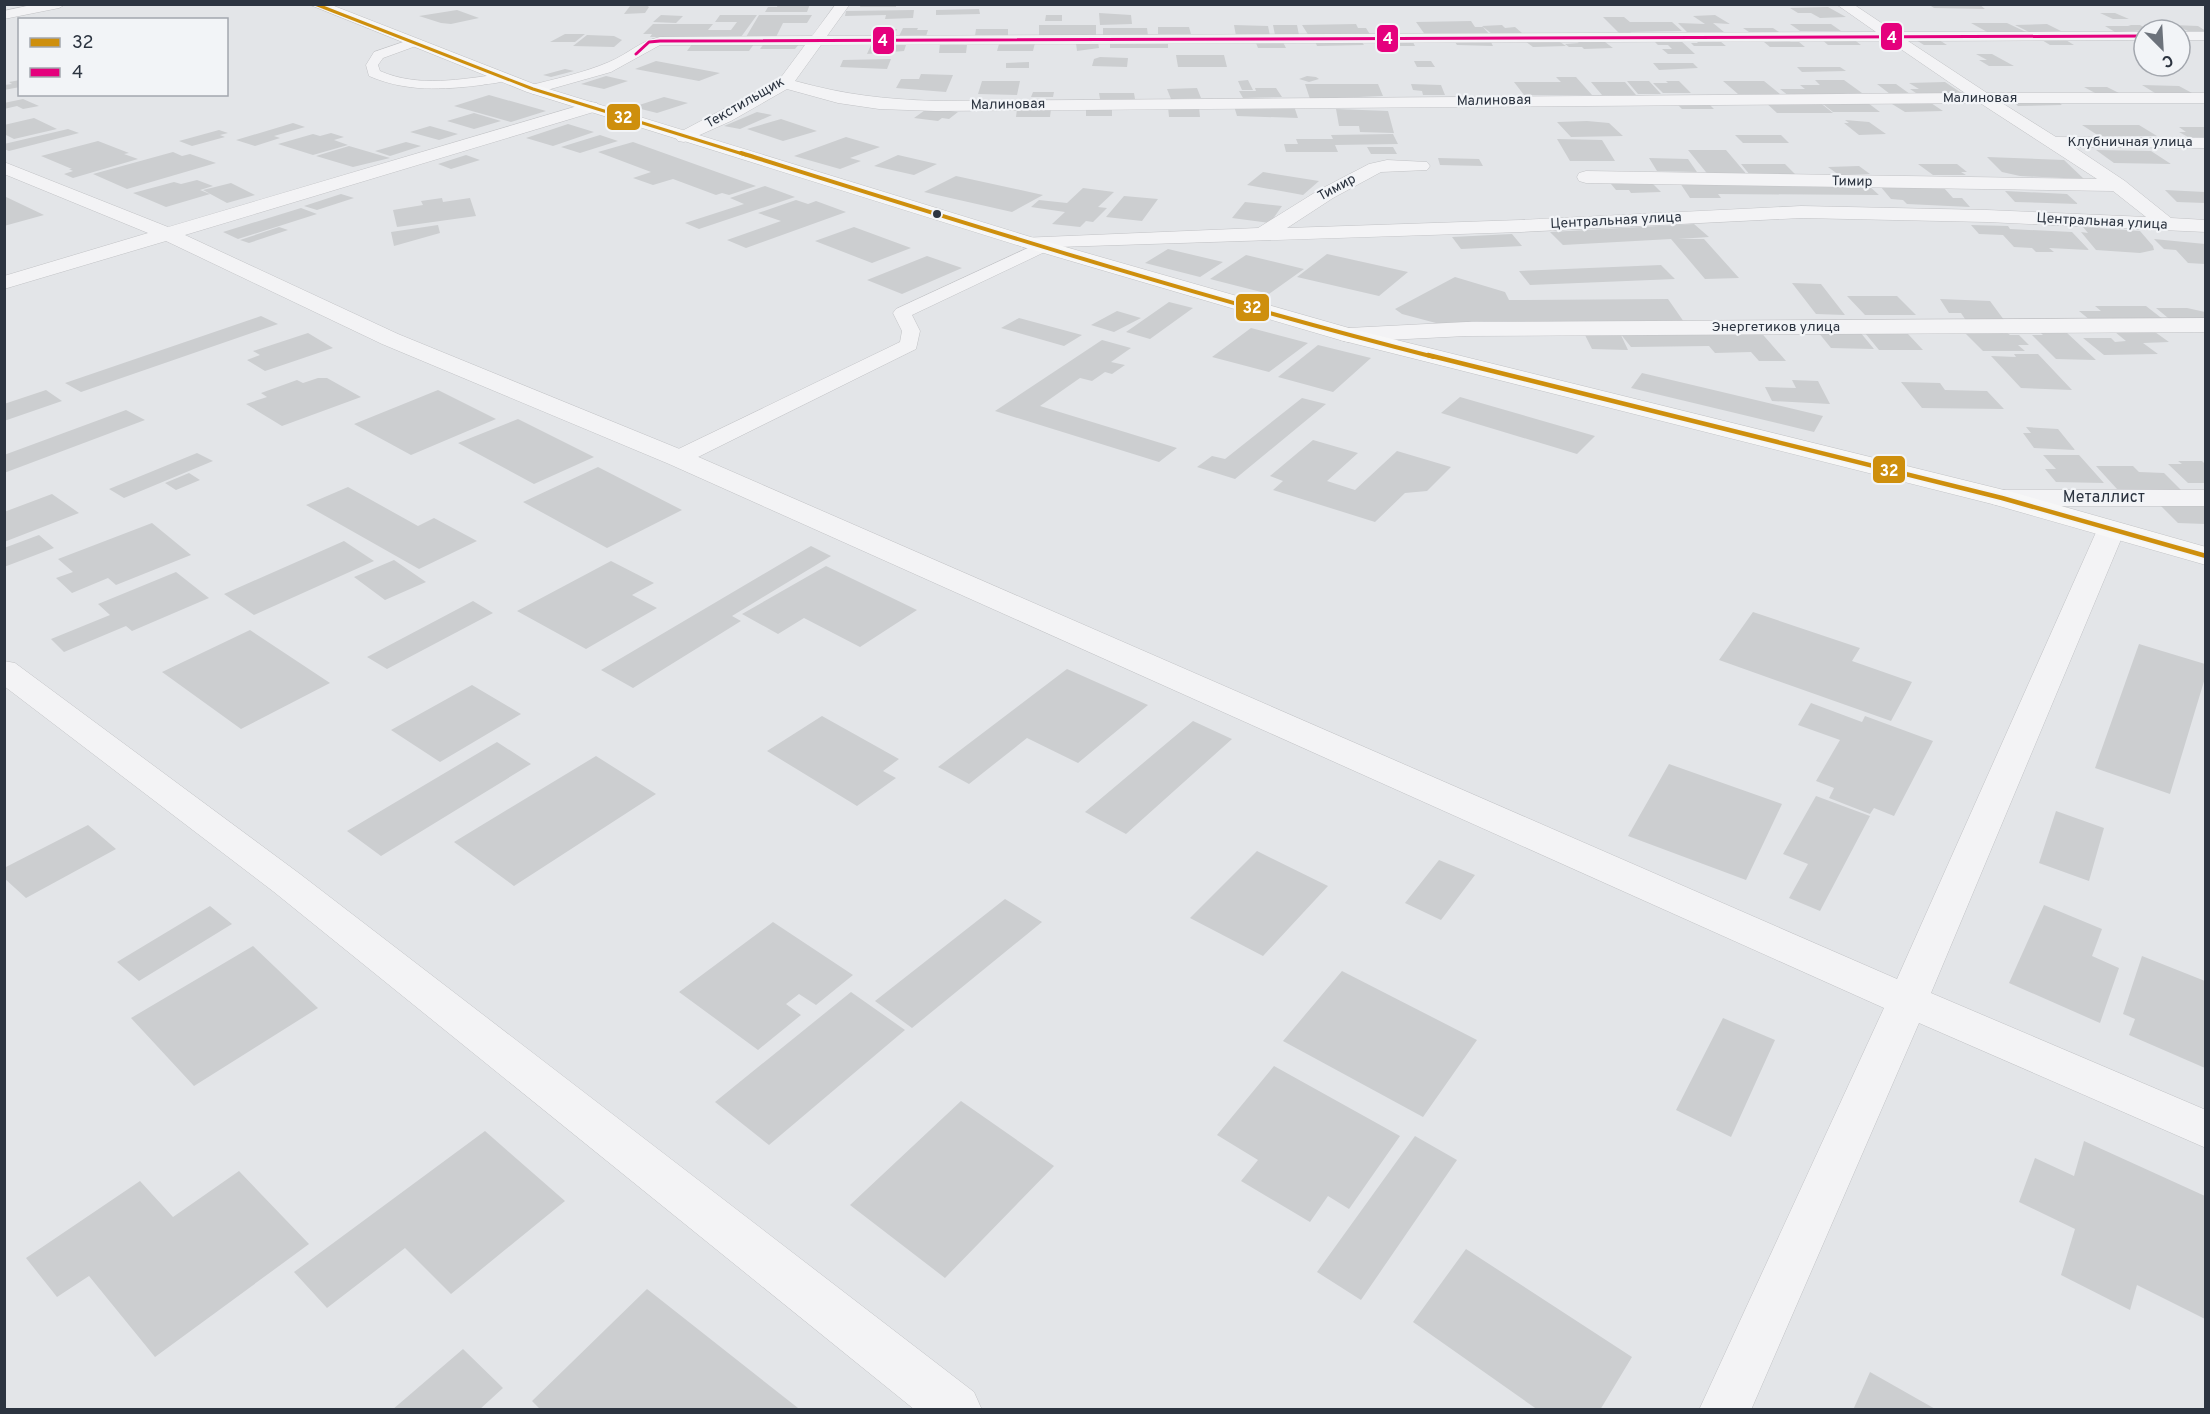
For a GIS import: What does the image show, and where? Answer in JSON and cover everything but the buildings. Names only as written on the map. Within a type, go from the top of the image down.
[{"type":"street","points":[[4,15],[59,4]]},
{"type":"street","points":[[315,4],[533,89],[1035,244],[1348,335],[2002,498],[2205,556]]},
{"type":"street","name":"Текстильщик","points":[[684,137],[785,83],[843,4]]},
{"type":"street","points":[[1843,4],[2022,124],[2055,142],[2118,185],[2167,225]]},
{"type":"street","points":[[533,89],[615,65],[633,57],[649,42],[660,41],[2132,36]]},
{"type":"street","name":"Малиновая","points":[[785,83],[838,98],[879,104],[936,106],[1985,98],[2205,99]]},
{"type":"street","points":[[4,283],[591,107]]},
{"type":"street","name":"Клубничная улица","points":[[2055,142],[2205,143]]},
{"type":"street","name":"Тимир","points":[[1262,235],[1326,194],[1375,168],[1387,165],[1421,166]]},
{"type":"street","points":[[4,167],[167,234],[390,339],[678,458],[1736,926],[2205,1130]]},
{"type":"street","name":"Тимир","points":[[1586,177],[2118,185]]},
{"type":"street","name":"Центральная улица","points":[[1035,244],[1521,226],[1801,212],[1987,216],[2201,228]]},
{"type":"street","name":"Энергетиков улица","points":[[1348,335],[1466,329],[2205,325]]},
{"type":"street","name":"Металлист","points":[[2002,498],[2205,498]]},
{"type":"street","points":[[1725,1410],[1908,1000],[2110,530]]},
{"type":"street","points":[[4,670],[296,890],[956,1410]]},
{"type":"lane","points":[[412,43],[378,54],[372,65],[374,73],[387,80],[406,84],[452,83],[502,78]]},
{"type":"lane","points":[[678,458],[909,345],[911,331],[902,313],[1035,244]]},
{"type":"transit line","name":"32","points":[[315,4],[533,89],[1027,242],[1348,335],[2002,498],[2206,556]]},
{"type":"transit line","name":"4","points":[[636,54],[649,42],[660,41],[2132,36]]}]
